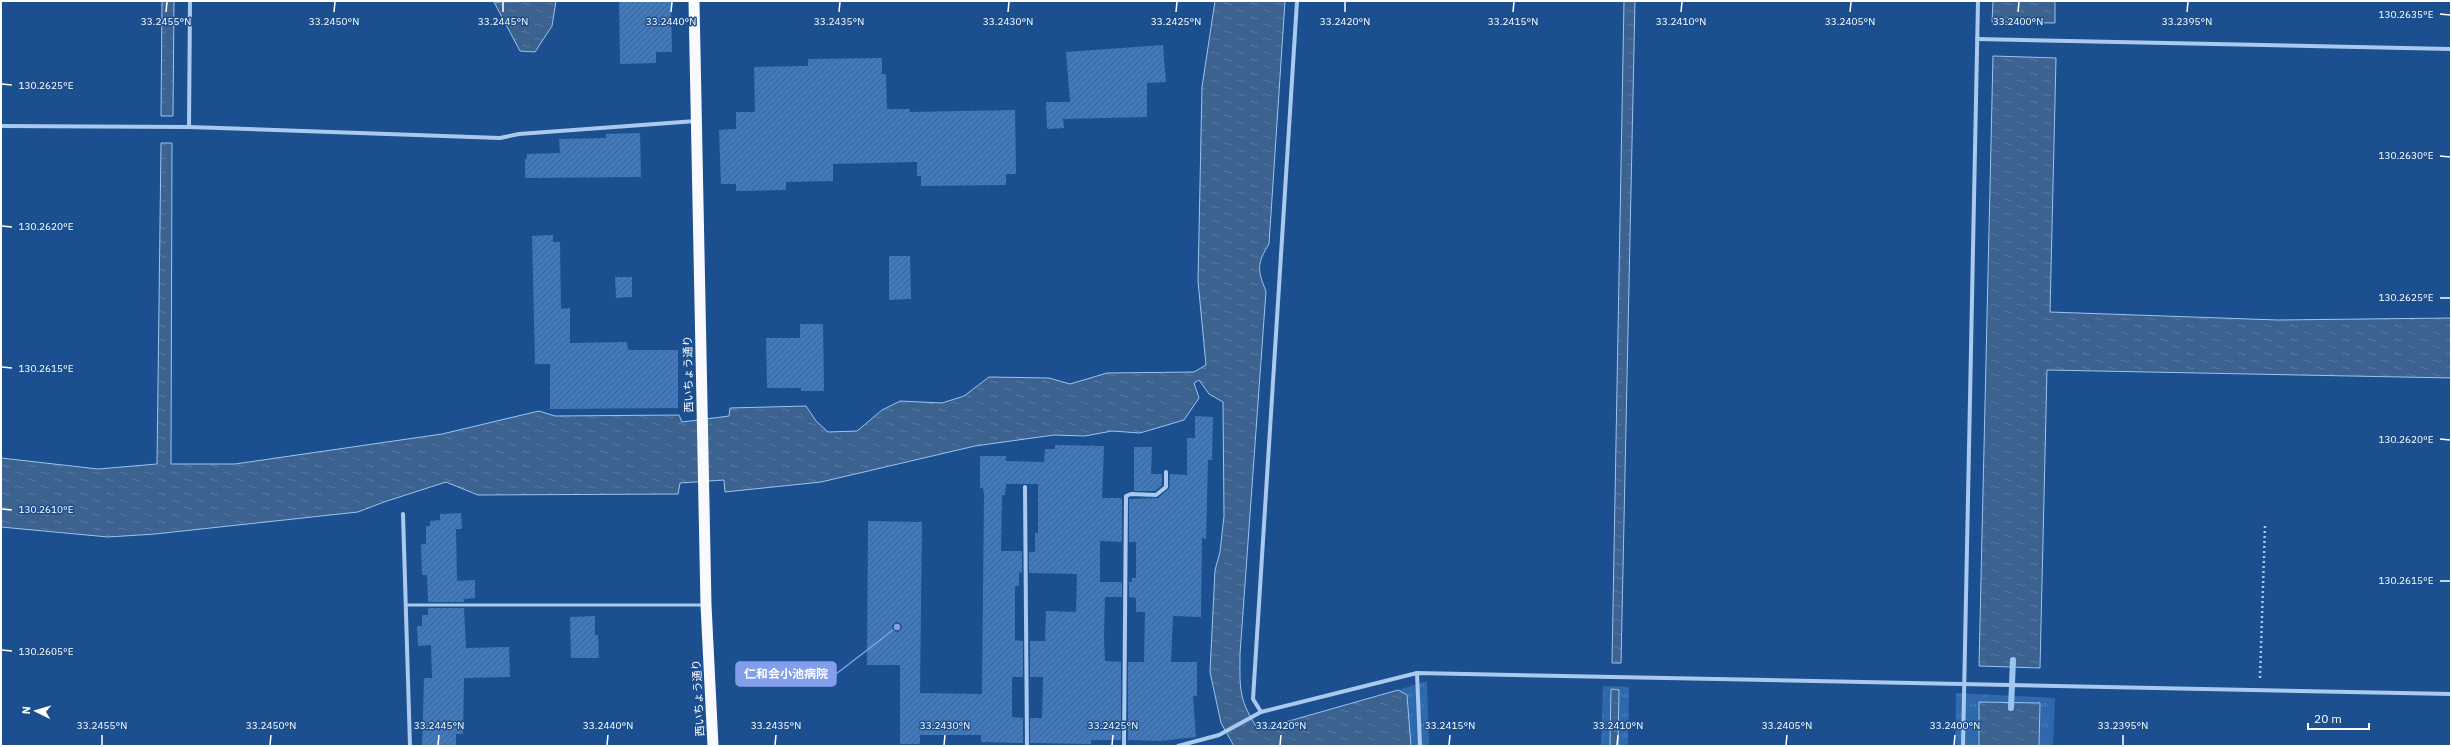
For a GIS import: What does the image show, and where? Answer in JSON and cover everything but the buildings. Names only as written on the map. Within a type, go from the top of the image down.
[{"type":"highway","name":"西いちょう通り","points":[[694,1],[706,605],[713,746]]},
{"type":"street","points":[[189,127],[190,1]]},
{"type":"street","points":[[1261,712],[1253,699],[1297,1]]},
{"type":"street","points":[[1964,746],[1978,1]]},
{"type":"street","points":[[1977,39],[2451,49]]},
{"type":"street","points":[[1,126],[189,127],[500,138],[519,134],[697,121]]},
{"type":"street","points":[[1124,746],[1126,496],[1131,494],[1156,494],[1166,487],[1166,472]]},
{"type":"street","points":[[1026,487],[1027,746]]},
{"type":"street","points":[[403,514],[410,746]]},
{"type":"street","points":[[1417,673],[1420,746]]},
{"type":"street","points":[[1178,746],[1219,735],[1261,712],[1417,673],[2451,694]]},
{"type":"lane","points":[[406,605],[706,605]]},
{"type":"path","points":[[2260,691],[2265,526]]},
{"type":"green space","points":[[1427,681],[1429,746],[1411,746],[1407,695],[1398,690]]},
{"type":"green space","points":[[1603,686],[1629,687],[1628,746],[1618,746],[1619,690],[1611,689],[1610,746],[1601,746]]},
{"type":"green space","points":[[1956,693],[2055,698],[2053,746],[2039,746],[2040,703],[1979,702],[1979,746],[1955,746]]},
{"type":"water","points":[[162,1],[174,1],[173,116],[161,116]]},
{"type":"water","points":[[556,1],[552,26],[535,52],[520,51],[494,2]]},
{"type":"water","points":[[1215,1],[1285,1],[1269,244],[1260,262],[1261,277],[1266,291],[1240,654],[1240,684],[1243,700],[1256,726],[1268,727],[1398,690],[1407,695],[1411,746],[1234,746],[1221,723],[1210,672],[1215,570],[1220,552],[1224,516],[1223,402],[1209,394],[1199,380],[1194,383],[1199,398],[1184,420],[1140,433],[1112,431],[1085,436],[1054,435],[975,446],[821,482],[725,492],[724,480],[680,483],[678,494],[478,495],[446,482],[358,512],[155,534],[108,537],[1,527],[1,458],[98,469],[157,464],[161,143],[172,143],[171,464],[235,464],[442,434],[539,411],[555,416],[679,415],[682,422],[729,416],[730,408],[806,406],[816,421],[828,432],[857,431],[882,410],[900,401],[942,403],[964,396],[989,377],[1049,378],[1070,384],[1107,373],[1194,372],[1206,365],[1198,281],[1202,87]]},
{"type":"water","points":[[1624,1],[1635,1],[1621,663],[1612,663]]},
{"type":"water","points":[[1993,1],[2055,1],[2055,23],[1992,22]]},
{"type":"water","points":[[1993,56],[2056,58],[2050,312],[2278,320],[2451,318],[2451,378],[2047,370],[2040,668],[1979,666]]},
{"type":"water","points":[[1611,689],[1619,690],[1618,746],[1610,746]]},
{"type":"water","points":[[1979,702],[2040,703],[2039,746],[1979,746]]},
{"type":"waterway","points":[[2011,708],[2013,660]]},
{"type":"place","name":"仁和会小池病院","points":[[897,627]]}]
